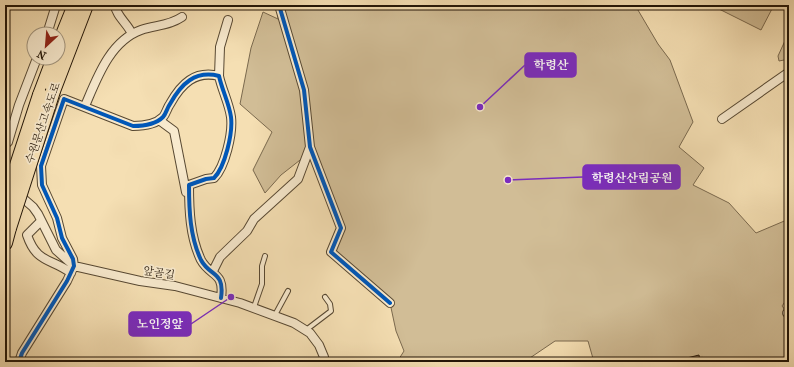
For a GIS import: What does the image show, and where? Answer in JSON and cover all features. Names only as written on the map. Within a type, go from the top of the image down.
[{"type":"highway","points":[[66,27],[75,5]]},
{"type":"highway","name":"수원문산고속도로","points":[[5,202],[47,93],[86,5]]},
{"type":"highway","name":"수원문산고속도로","points":[[5,243],[47,93],[52,66]]},
{"type":"street","points":[[49,26],[56,5]]},
{"type":"street","points":[[115,5],[132,34]]},
{"type":"street","points":[[279,5],[304,90],[310,147],[341,228],[330,252],[390,303]]},
{"type":"street","points":[[85,106],[98,76],[119,43],[132,34],[174,22],[182,16]]},
{"type":"street","points":[[189,207],[189,185],[214,178],[224,165],[232,128],[231,116],[222,93],[219,76],[220,47],[228,20]]},
{"type":"street","points":[[5,145],[34,66]]},
{"type":"street","points":[[722,119],[789,72]]},
{"type":"street","points":[[19,362],[22,353],[72,269],[73,259],[62,238],[57,218],[42,185],[41,166],[64,99],[133,126],[142,126],[163,117],[170,103],[191,77],[198,74],[219,76]]},
{"type":"street","points":[[159,120],[174,131],[193,232],[202,261],[220,278],[222,290],[221,298]]},
{"type":"street","points":[[213,271],[220,257],[247,231],[254,219],[298,179],[310,147]]},
{"type":"street","name":"앞골길","points":[[5,183],[33,207],[42,221],[56,250],[72,269],[175,286],[221,298],[275,315],[310,333],[319,345],[324,357],[322,362]]},
{"type":"street","points":[[42,221],[27,235],[30,245],[48,262],[72,269]]},
{"type":"lane","points":[[254,308],[262,284],[262,266],[265,256]]},
{"type":"lane","points":[[275,315],[288,291]]},
{"type":"lane","points":[[306,330],[331,311],[330,304],[325,297]]},
{"type":"shaded area","points":[[278,5],[635,5],[658,44],[670,60],[693,122],[679,147],[704,168],[693,185],[729,203],[756,233],[789,219],[789,296],[782,306],[789,315],[789,362],[594,362],[588,341],[555,341],[524,362],[397,362],[404,351],[396,331],[390,303],[331,252],[341,228],[309,153],[281,175],[265,193],[253,170],[272,132],[240,104],[251,48],[263,12],[278,19]]},
{"type":"shaded area","points":[[711,5],[774,5],[761,30]]},
{"type":"shaded area","points":[[789,32],[789,59],[779,61],[778,56]]},
{"type":"building","points":[[699,355],[700,362],[680,362],[679,360]]},
{"type":"cycle path","points":[[279,5],[304,90],[310,147],[341,228],[331,252],[390,303]]},
{"type":"cycle path","points":[[19,362],[22,353],[67,281],[74,266],[73,259],[62,238],[57,218],[42,185],[41,166],[64,99],[133,126],[145,125],[160,120],[179,90],[190,80],[203,75],[219,76],[231,117],[231,132],[225,158],[222,166],[214,178],[189,185],[189,194],[194,242],[201,260],[208,269],[216,275],[221,283],[221,298]]},
{"type":"place","name":"학령산","points":[[480,107]]},
{"type":"place","name":"학령산산림공원","points":[[508,180]]},
{"type":"place","name":"노인정앞","points":[[231,297]]}]
